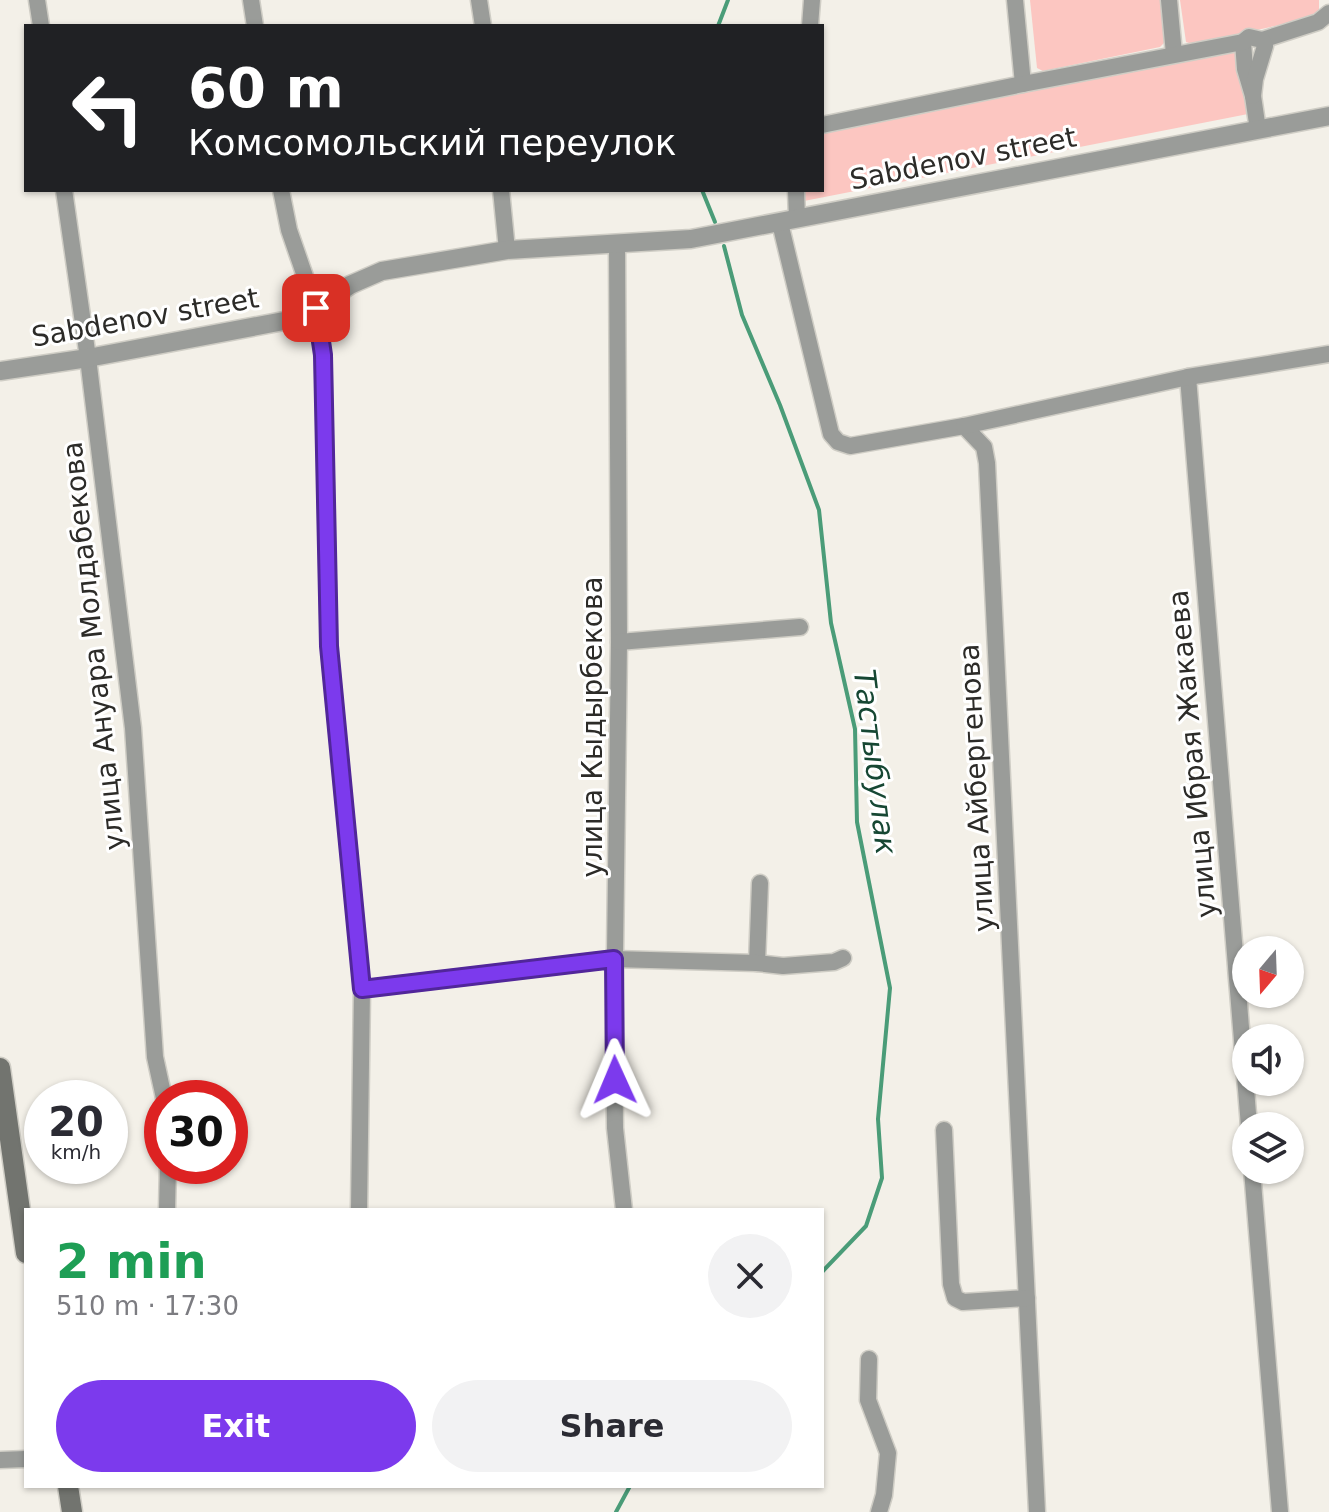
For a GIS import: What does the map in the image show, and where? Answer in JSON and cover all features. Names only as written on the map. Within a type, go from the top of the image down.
[{"type":"main road","points":[[0,1068],[24,1239]]},
{"type":"main road","points":[[68,1488],[72,1512]]},
{"type":"street","points":[[37,0],[41,24]]},
{"type":"street","points":[[251,0],[255,24]]},
{"type":"street","points":[[479,0],[483,24]]},
{"type":"street","points":[[810,24],[812,0]]},
{"type":"street","points":[[1015,0],[1023,84]]},
{"type":"street","points":[[1169,0],[1174,54]]},
{"type":"street","points":[[824,125],[1243,42],[1249,37],[1262,40],[1318,22],[1329,13]]},
{"type":"street","points":[[1253,96],[1264,53],[1262,40]]},
{"type":"street","points":[[1243,42],[1245,69],[1258,130]]},
{"type":"street","name":"Sabdenov street","points":[[0,371],[88,358],[289,320],[316,308],[350,285],[382,271],[507,250],[691,239],[1329,116]]},
{"type":"street","name":"улица Ануара Молдабекова","points":[[64,192],[88,358],[133,728],[155,1057],[160,1080]]},
{"type":"street","points":[[281,192],[289,230],[316,308],[323,355],[329,646],[362,989],[359,1208]]},
{"type":"street","points":[[501,192],[507,250]]},
{"type":"street","points":[[796,192],[789,221],[831,434],[838,442],[850,446],[964,426],[1188,377],[1329,354]]},
{"type":"street","name":"улица Кыдырбекова","points":[[617,243],[619,642],[615,1128],[624,1208]]},
{"type":"street","name":"улица Ибрая Жакаева","points":[[1188,377],[1248,1112]]},
{"type":"street","name":"улица Айбергенова","points":[[964,426],[984,447],[987,463],[1037,1512]]},
{"type":"street","points":[[619,642],[800,627]]},
{"type":"street","points":[[757,963],[760,883]]},
{"type":"street","points":[[362,989],[614,959],[783,966],[834,962],[843,958]]},
{"type":"street","points":[[944,1130],[951,1284],[955,1298],[963,1302],[1027,1298]]},
{"type":"street","points":[[167,1208],[168,1184]]},
{"type":"street","points":[[1253,1184],[1280,1512]]},
{"type":"street","points":[[869,1359],[868,1400],[888,1453],[879,1512]]},
{"type":"street","points":[[0,1460],[24,1459]]},
{"type":"shaded area","points":[[1030,0],[1160,0],[1165,42],[1160,47],[1043,71],[1037,68]]},
{"type":"shaded area","points":[[1180,0],[1319,0],[1319,10],[1312,18],[1192,44],[1186,42]]},
{"type":"shaded area","points":[[1228,52],[1234,52],[1237,56],[1248,114],[804,201],[804,192],[824,192],[824,132]]},
{"type":"waterway","name":"Тастыбулак","points":[[719,24],[728,0]]},
{"type":"waterway","name":"Тастыбулак","points":[[703,192],[715,222]]},
{"type":"waterway","name":"Тастыбулак","points":[[724,246],[742,315],[819,510],[831,623],[855,729],[857,822],[890,988],[878,1119],[882,1178],[866,1226],[824,1270]]},
{"type":"waterway","name":"Тастыбулак","points":[[616,1512],[629,1488]]},
{"type":"route","points":[[316,308],[323,355],[329,646],[362,989],[614,959],[615,1080]]}]
